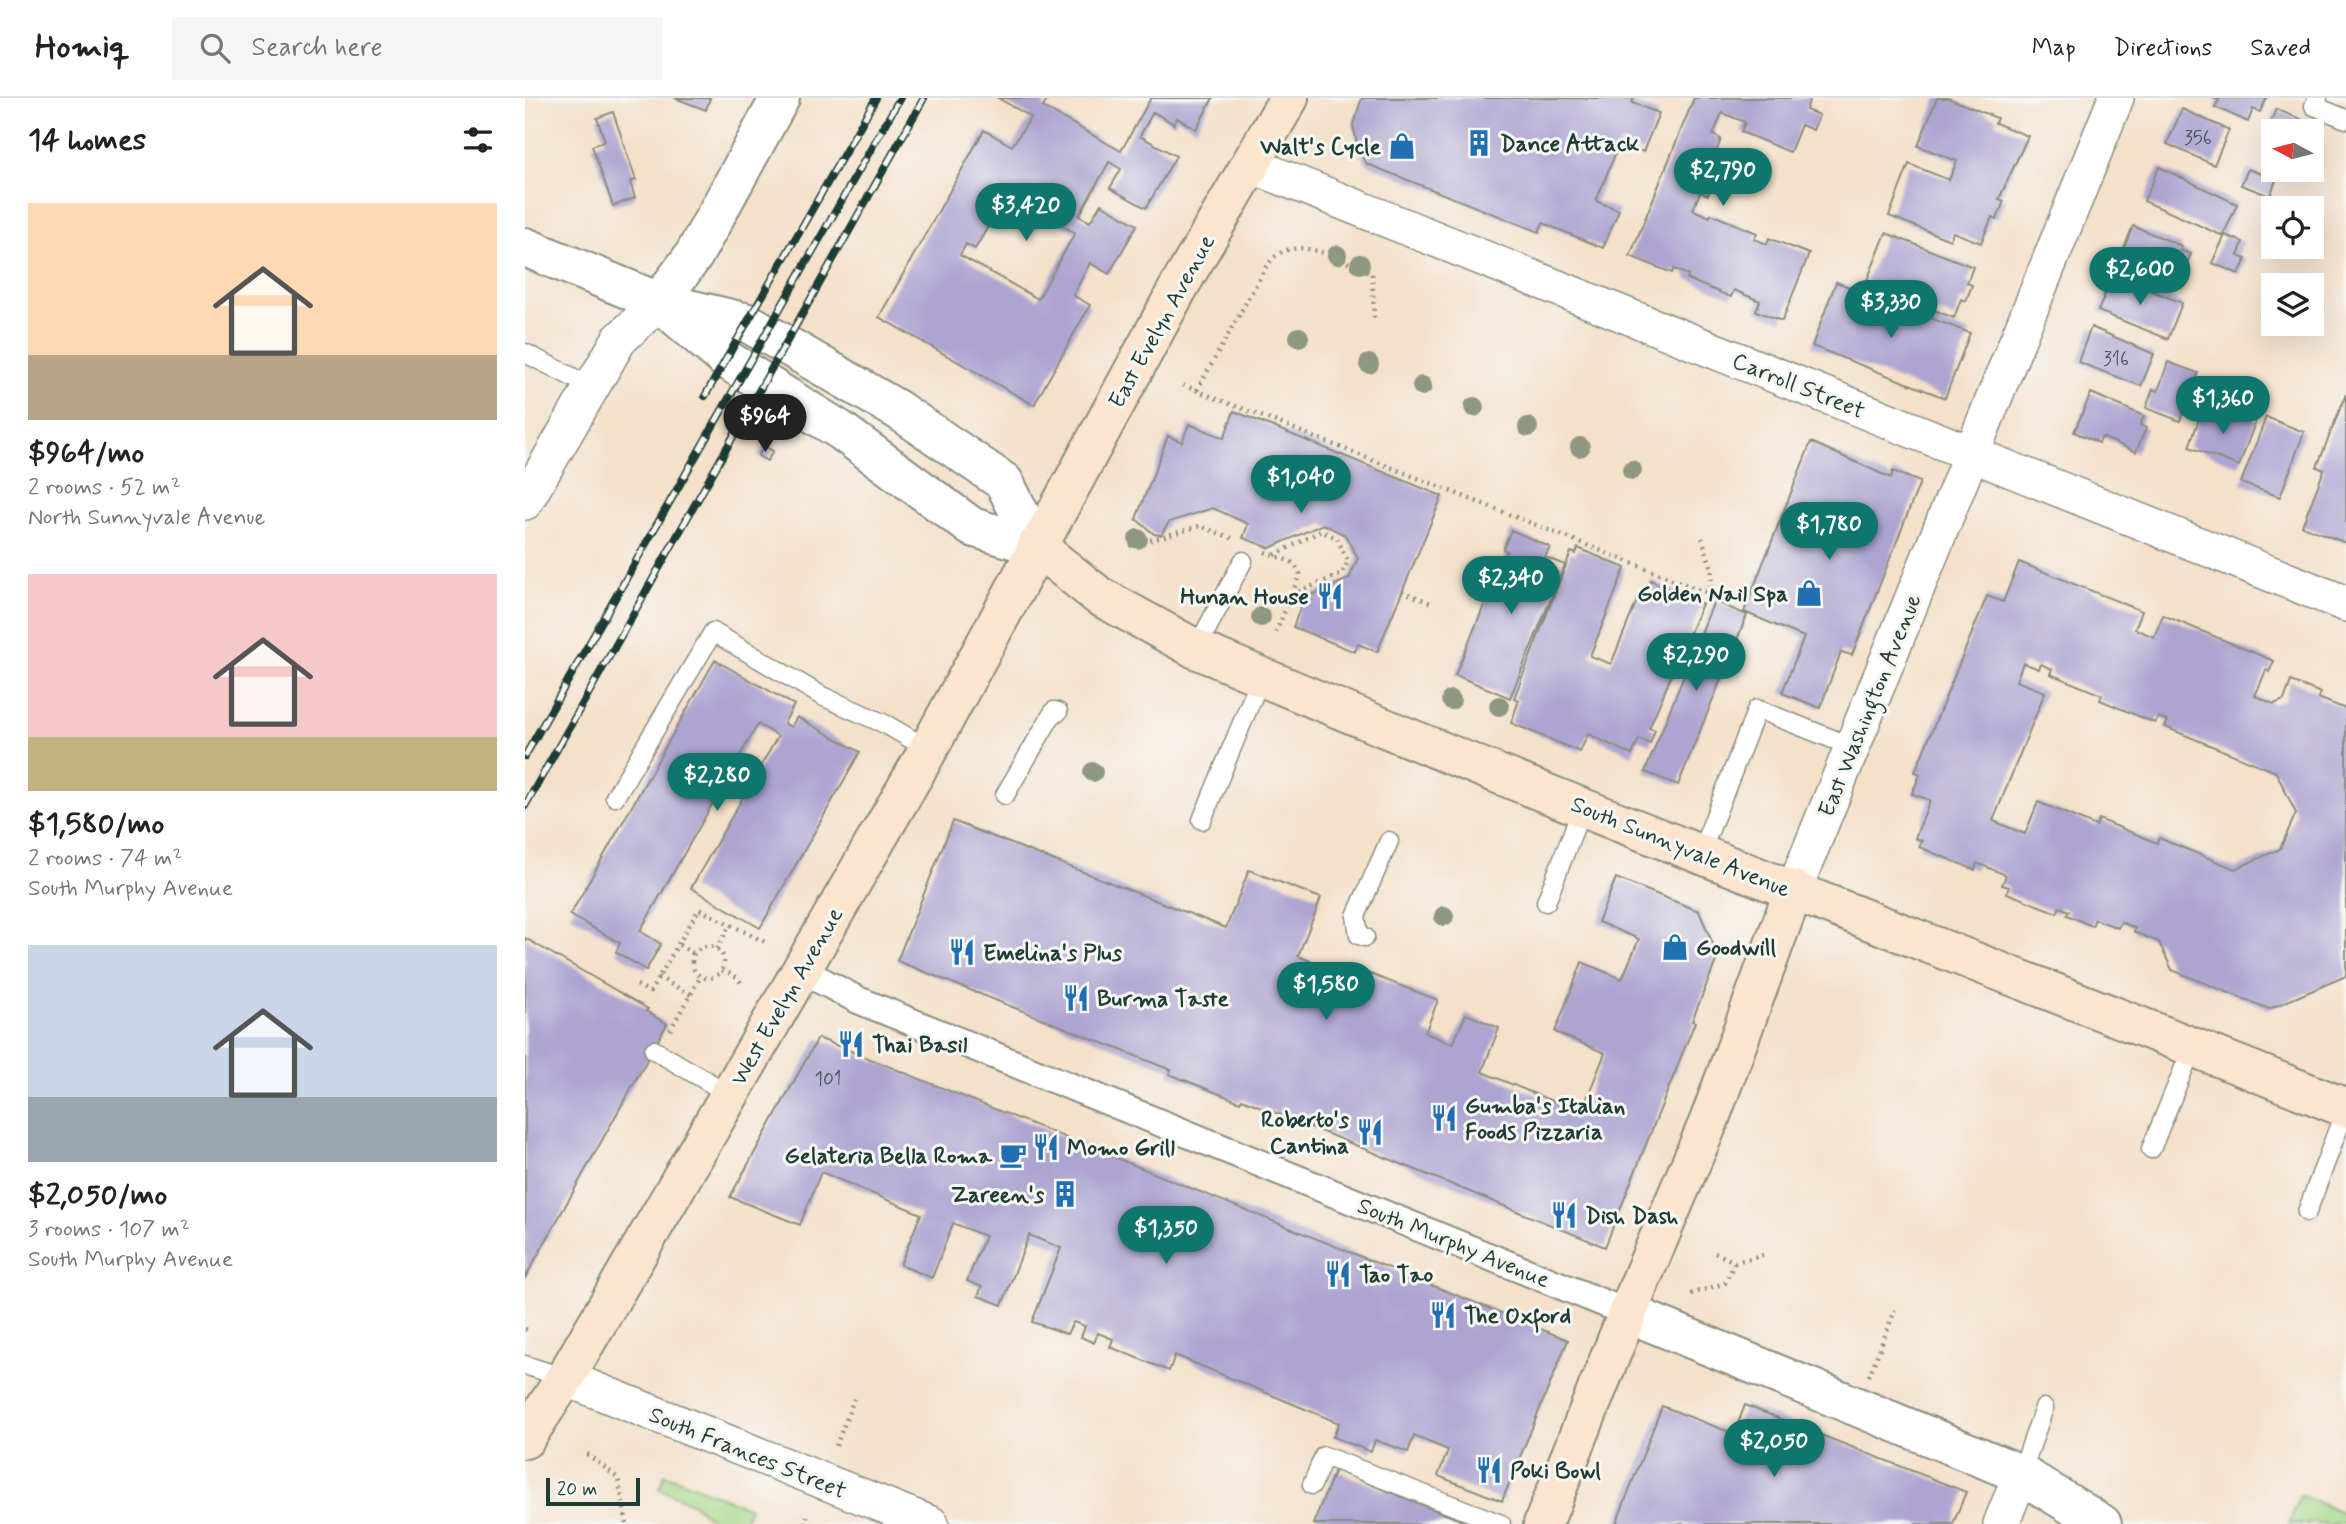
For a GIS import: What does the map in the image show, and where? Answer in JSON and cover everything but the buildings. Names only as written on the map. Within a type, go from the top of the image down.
[{"type":"main road","name":"East Evelyn Avenue","points":[[1036,546],[1176,292],[1289,98]]},
{"type":"main road","name":"South Sunnyvale Avenue","points":[[1036,546],[1099,597],[1196,649],[1261,677],[2346,1108]]},
{"type":"main road","name":"West Evelyn Avenue","points":[[525,1439],[565,1378],[928,749],[1036,546]]},
{"type":"main road","name":"East Washington Avenue","points":[[1543,1524],[1709,1121],[1794,890]]},
{"type":"street","points":[[525,502],[619,341],[659,302],[694,255],[780,98]]},
{"type":"street","name":"East Washington Avenue","points":[[1794,890],[2116,98]]},
{"type":"street","name":"Carroll Street","points":[[1251,165],[2346,604]]},
{"type":"street","points":[[525,247],[659,302],[748,323],[898,410],[1004,482],[1036,546]]},
{"type":"street","points":[[659,302],[727,360],[839,430],[972,527],[1036,546]]},
{"type":"street","name":"South Murphy Avenue","points":[[801,970],[858,1000],[2021,1474],[2102,1524]]},
{"type":"street","name":"South Frances Street","points":[[565,1378],[931,1524]]},
{"type":"street","points":[[2001,1524],[2021,1474]]},
{"type":"lane","points":[[2318,98],[2315,106],[2346,119]]},
{"type":"lane","points":[[525,353],[592,387]]},
{"type":"lane","points":[[1196,649],[1243,561]]},
{"type":"lane","points":[[615,797],[713,632],[822,696],[887,725],[928,749]]},
{"type":"lane","points":[[1202,820],[1261,677]]},
{"type":"lane","points":[[1701,852],[1757,709],[1850,747]]},
{"type":"lane","points":[[1005,795],[1054,710],[1058,712]]},
{"type":"lane","points":[[1546,902],[1583,806]]},
{"type":"lane","points":[[1365,937],[1359,935],[1356,916],[1389,841]]},
{"type":"lane","points":[[2151,1149],[2193,1046]]},
{"type":"lane","points":[[654,1050],[729,1094]]},
{"type":"lane","points":[[2307,1212],[2346,1108]]},
{"type":"lane","points":[[525,1365],[565,1378]]},
{"type":"lane","points":[[2021,1474],[2044,1408]]},
{"type":"lane","points":[[1312,1485],[1324,1456],[1501,1524]]},
{"type":"path","points":[[1197,390],[1266,267],[1283,248],[1308,248],[1372,273],[1374,318]]},
{"type":"path","points":[[1183,385],[1710,594],[1712,569],[1702,538]]},
{"type":"path","points":[[1274,555],[1321,531],[1337,538],[1348,561],[1342,574],[1292,594]]},
{"type":"path","points":[[1345,568],[1353,571]]},
{"type":"path","points":[[1402,591],[1433,604]]},
{"type":"path","points":[[637,985],[650,992],[699,909],[765,942]]},
{"type":"path","points":[[717,949],[730,925]]},
{"type":"path","points":[[679,945],[694,954]]},
{"type":"path","points":[[702,947],[717,949],[723,957],[722,970],[712,978],[701,976],[693,969],[694,954],[702,947]]},
{"type":"path","points":[[722,970],[737,977],[742,984]]},
{"type":"path","points":[[670,1030],[701,976]]},
{"type":"path","points":[[658,977],[691,995]]},
{"type":"path","points":[[1715,1254],[1735,1262],[1763,1255]]},
{"type":"path","points":[[1691,1294],[1725,1283],[1735,1262]]},
{"type":"path","points":[[1869,1377],[1895,1310]]},
{"type":"path","points":[[836,1446],[854,1399]]},
{"type":"path","points":[[587,1454],[618,1478],[627,1524]]},
{"type":"path","points":[[804,1524],[807,1516]]},
{"type":"green space","points":[[665,1474],[750,1508],[743,1524],[716,1524],[694,1504],[659,1489]]},
{"type":"green space","points":[[2300,1495],[2346,1514],[2346,1524],[2289,1524]]},
{"type":"railway","points":[[705,396],[876,98]]},
{"type":"railway","points":[[525,756],[900,98]]},
{"type":"railway","points":[[525,806],[924,98]]},
{"type":"place","name":"Dance Attack","points":[[1479,143]]},
{"type":"place","name":"Walt's Cycle","points":[[1402,146]]},
{"type":"place","name":"Golden Nail Spa","points":[[1809,593]]},
{"type":"place","name":"Hunan House","points":[[1330,596]]},
{"type":"place","name":"Goodwill","points":[[1675,947]]},
{"type":"place","name":"Emelina's Plus","points":[[962,952]]},
{"type":"place","name":"Burma Taste","points":[[1076,998]]},
{"type":"place","name":"Thai Basil","points":[[851,1044]]},
{"type":"place","name":"Gumba's Italian Foods Pizzaria","points":[[1444,1118]]},
{"type":"place","name":"Roberto's Cantina","points":[[1370,1132]]},
{"type":"place","name":"Momo Grill","points":[[1046,1147]]},
{"type":"place","name":"Gelateria Bella Roma","points":[[1013,1155]]},
{"type":"place","name":"Zareen's","points":[[1065,1194]]},
{"type":"place","name":"Dish Dash","points":[[1564,1215]]},
{"type":"place","name":"Tao Tao","points":[[1338,1274]]},
{"type":"place","name":"The Oxford","points":[[1443,1315]]},
{"type":"place","name":"Poki Bowl","points":[[1489,1470]]}]
